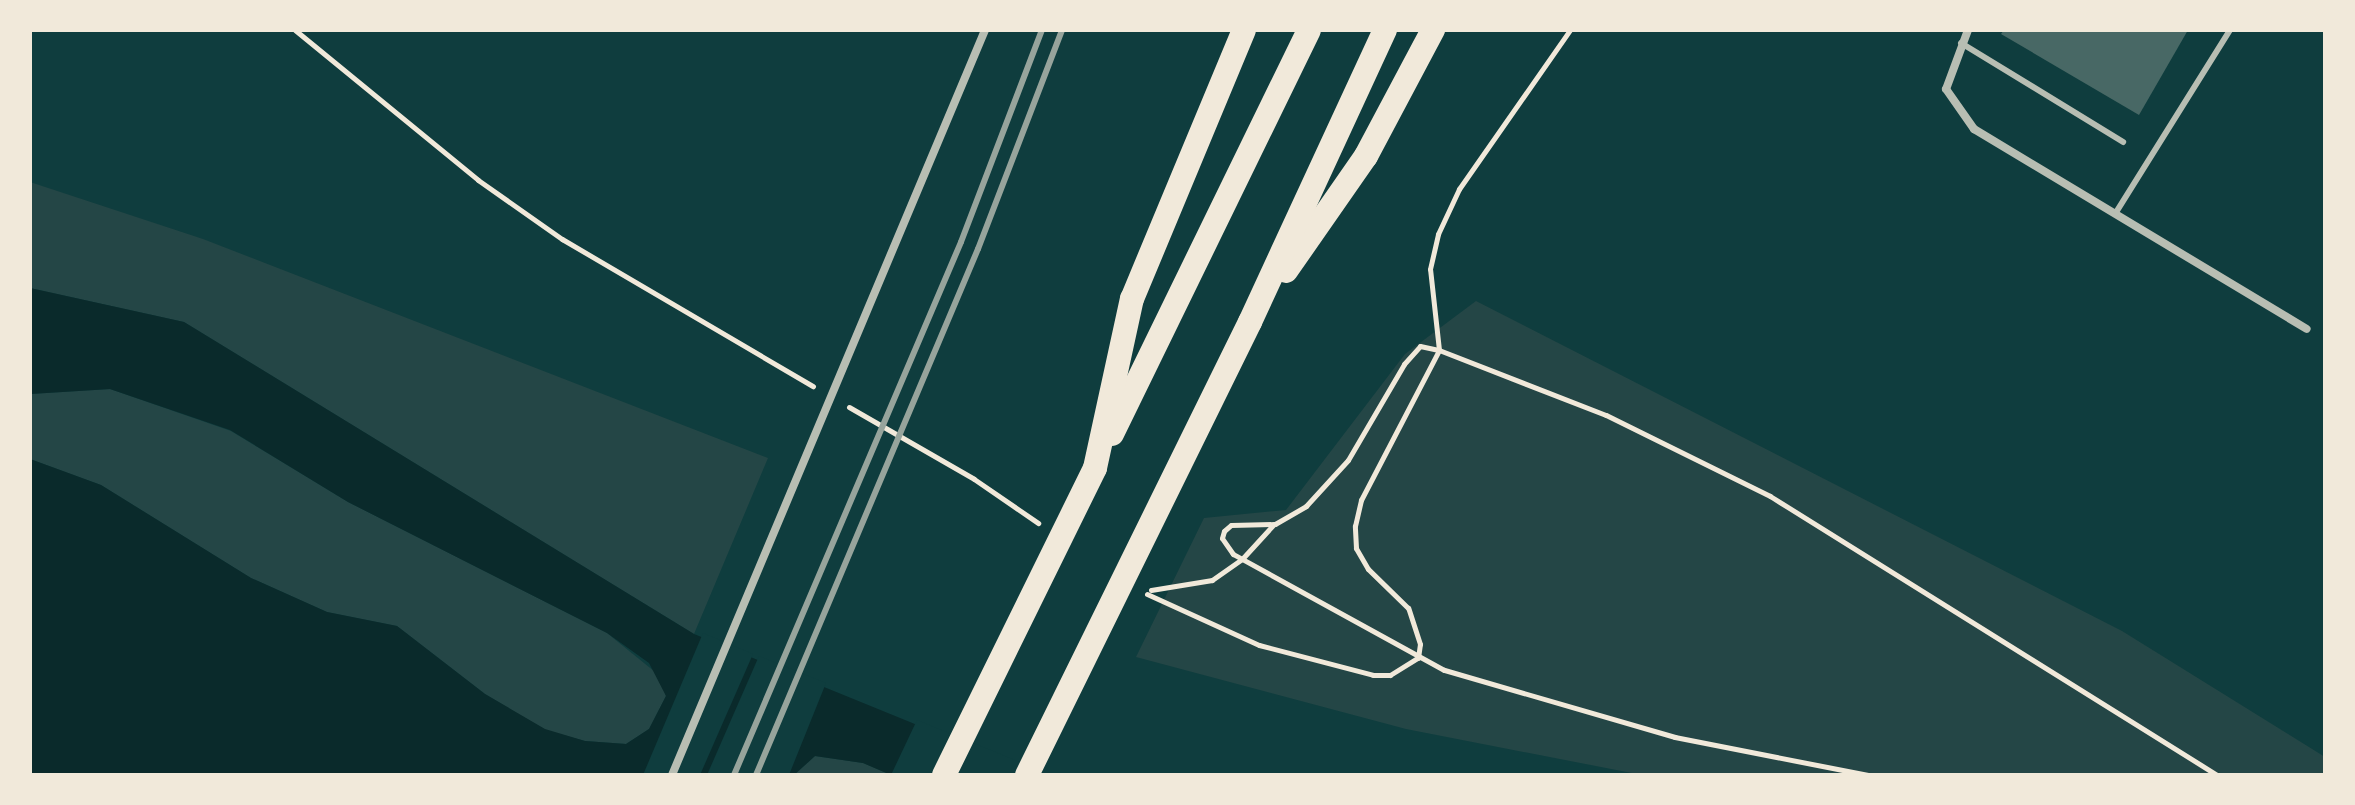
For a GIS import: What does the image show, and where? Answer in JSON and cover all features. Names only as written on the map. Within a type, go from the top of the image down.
[{"type":"highway","points":[[1095,468],[1132,299],[1244,30]]},
{"type":"highway","points":[[944,775],[1309,30]]},
{"type":"highway","points":[[1027,775],[1250,322],[1385,30]]},
{"type":"highway","points":[[1250,322],[1366,156],[1433,30]]},
{"type":"street","points":[[1968,30],[1946,89],[1974,129],[2307,329]]},
{"type":"street","points":[[672,775],[984,33]]},
{"type":"lane","points":[[2115,214],[2230,30]]},
{"type":"lane","points":[[1961,43],[2123,142]]},
{"type":"path","points":[[295,30],[467,171],[562,239],[823,392]]},
{"type":"path","points":[[1418,658],[1420,644],[1408,608],[1368,569],[1356,548],[1355,526],[1361,500],[1439,350],[1430,269],[1438,234],[1459,189],[1570,30]]},
{"type":"path","points":[[1418,658],[1390,675],[1373,675],[1259,645],[1143,591],[1212,580],[1242,559],[1275,524],[1306,506],[1348,460],[1420,346],[1439,350],[1606,415],[1770,496],[2217,775]]},
{"type":"path","points":[[837,400],[974,479],[1044,527]]},
{"type":"path","points":[[1275,524],[1231,525],[1222,538],[1242,559],[1444,670],[1675,737],[1868,775]]},
{"type":"shaded area","points":[[30,182],[203,239],[768,458],[694,634],[184,322],[30,288]]},
{"type":"shaded area","points":[[30,288],[184,322],[694,634],[1040,775],[891,775],[863,763],[815,756],[794,775],[30,775],[30,459],[101,485],[251,578],[327,612],[397,626],[485,694],[545,729],[585,741],[626,744],[649,729],[666,696],[649,663],[607,633],[348,502],[230,430],[110,389],[30,394]]},
{"type":"shaded area","points":[[1476,301],[2122,631],[2325,757],[2325,775],[1642,775],[1406,729],[1136,657],[1204,518],[1286,510],[1405,354]]},
{"type":"shaded area","points":[[110,389],[231,431],[348,502],[607,633],[660,676],[666,696],[649,729],[626,744],[585,741],[545,730],[485,694],[397,626],[327,612],[251,578],[101,485],[30,459],[30,394]]},
{"type":"shaded area","points":[[815,756],[863,763],[891,775],[794,775]]},
{"type":"pier","points":[[703,633],[753,654],[700,775],[643,775]]},
{"type":"pier","points":[[759,656],[826,683],[789,775],[707,775]]},
{"type":"pier","points":[[917,720],[1042,771],[1044,775],[891,775]]},
{"type":"building","points":[[2004,30],[2188,30],[2139,115],[2001,34]]},
{"type":"railway","points":[[734,775],[961,242],[1042,30]]},
{"type":"railway","points":[[756,775],[978,249],[1062,30]]}]
